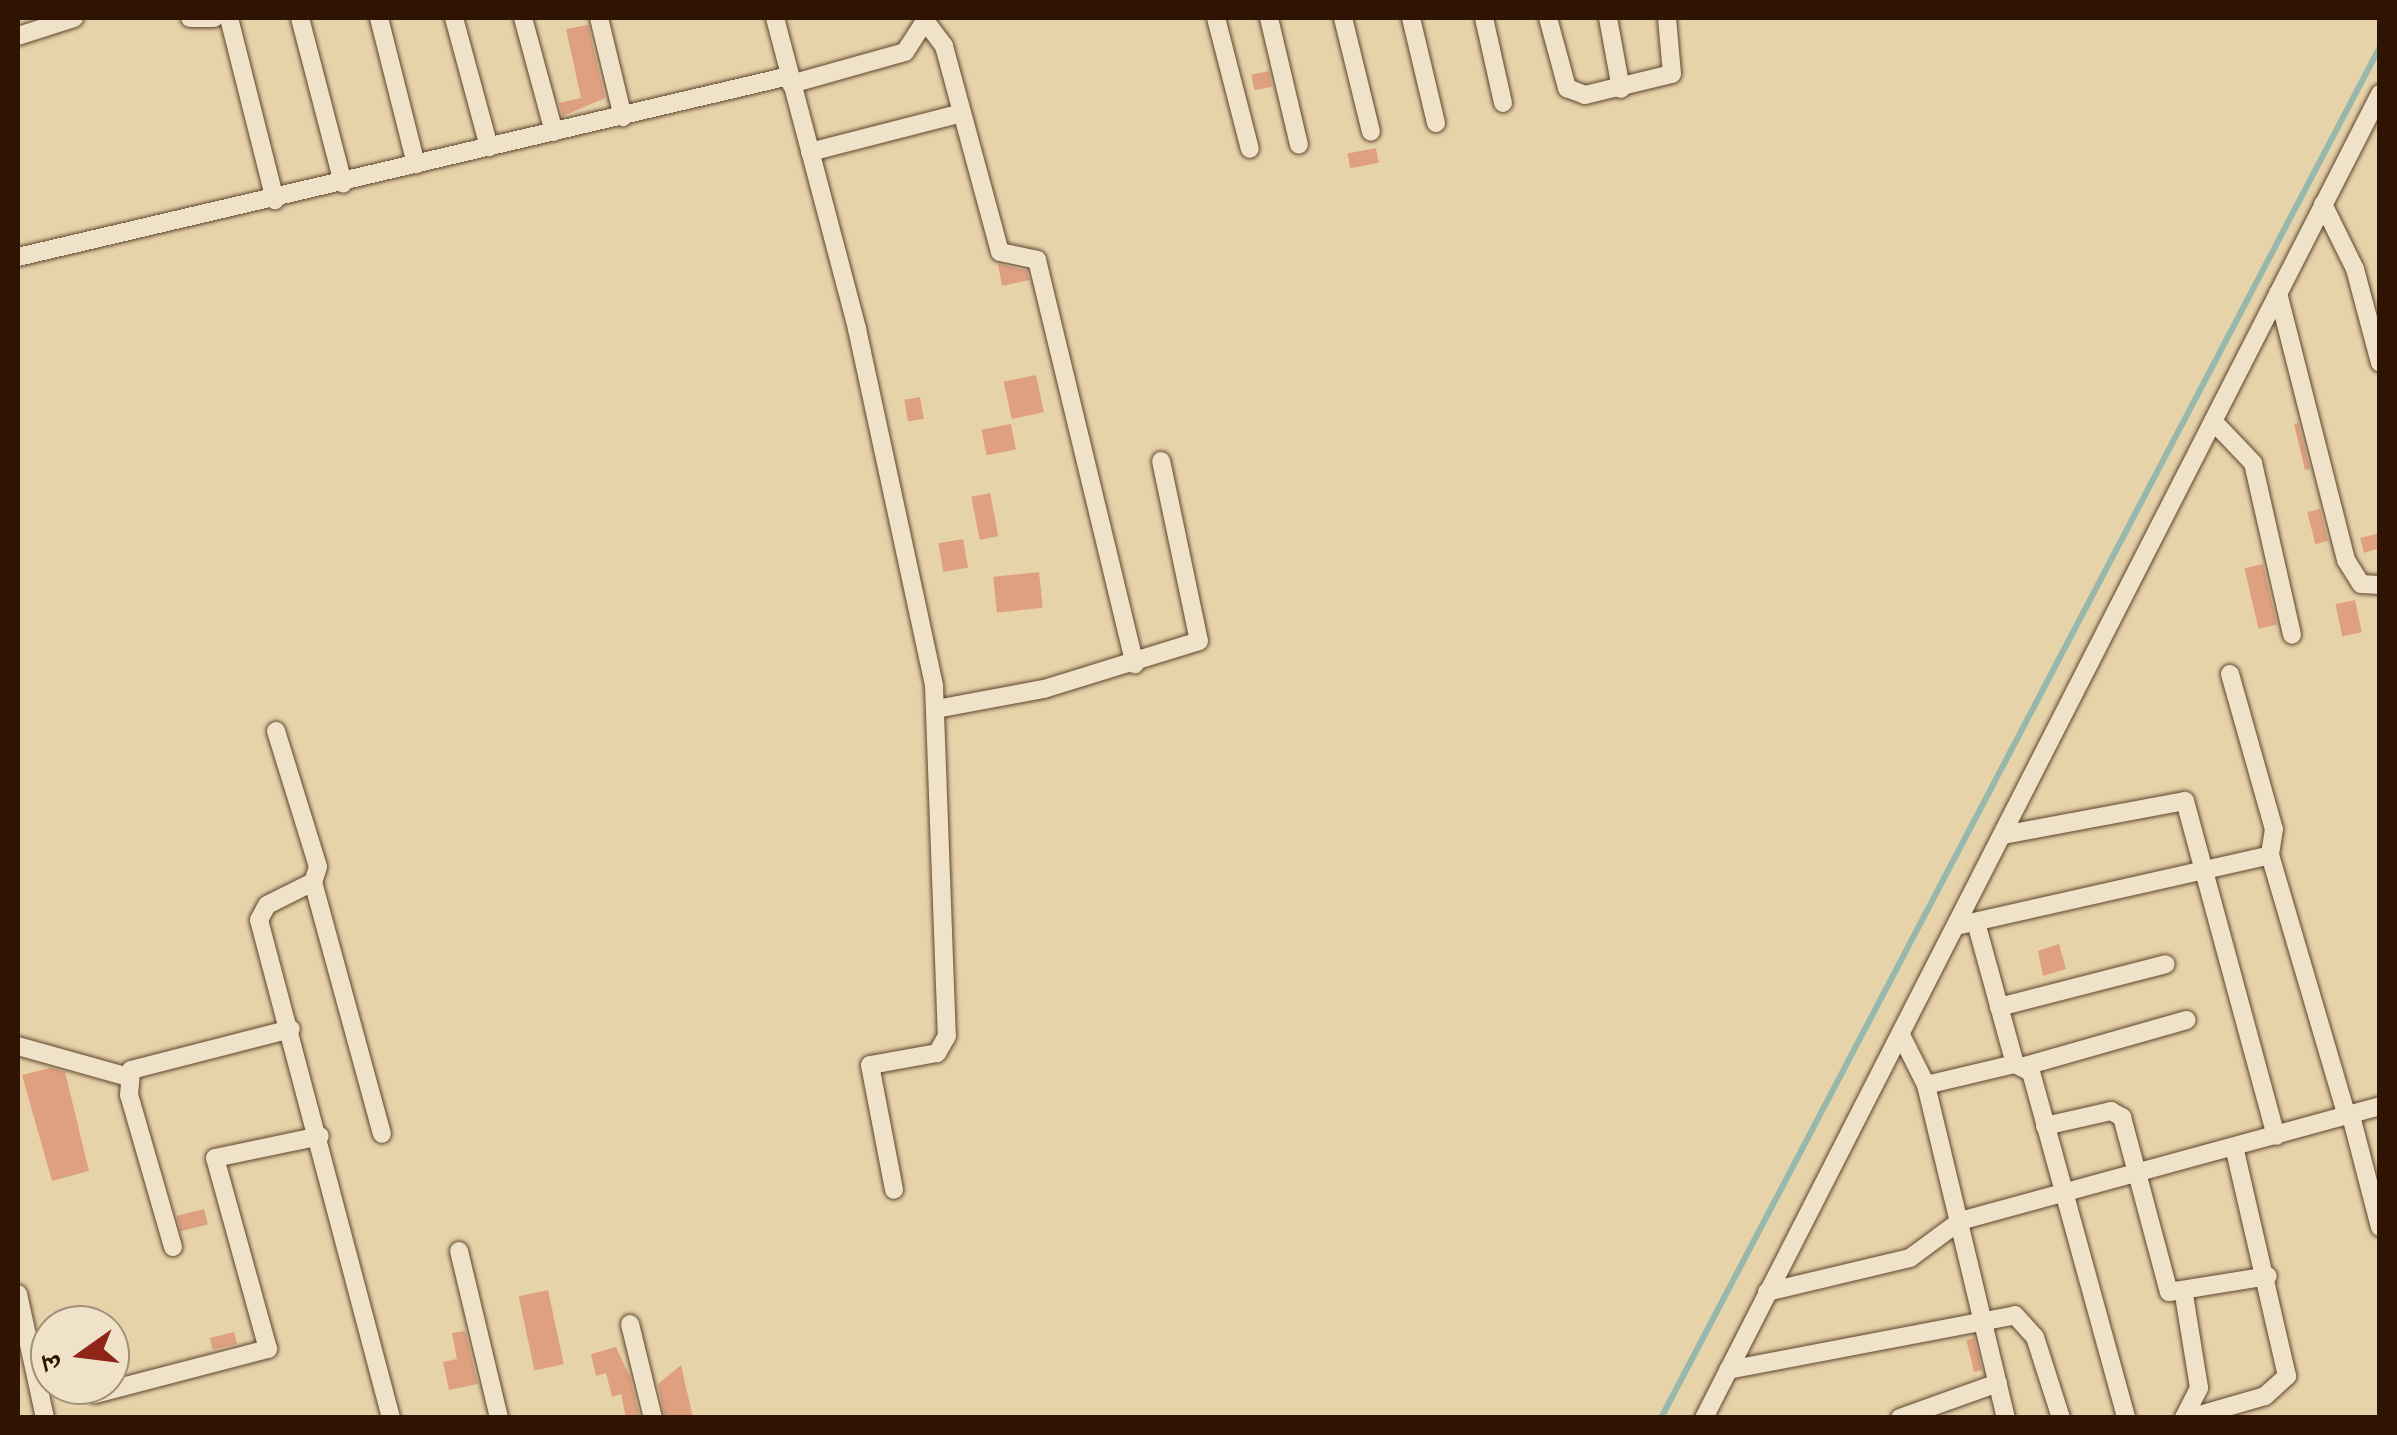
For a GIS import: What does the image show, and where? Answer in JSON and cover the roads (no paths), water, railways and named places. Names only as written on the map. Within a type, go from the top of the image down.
[{"type":"street","points":[[18,36],[74,18]]},
{"type":"street","points":[[190,18],[214,18]]},
{"type":"street","points":[[228,18],[275,200]]},
{"type":"street","points":[[300,18],[343,183]]},
{"type":"street","points":[[380,18],[416,164]]},
{"type":"street","points":[[454,18],[489,147]]},
{"type":"street","points":[[523,18],[554,132]]},
{"type":"street","points":[[599,18],[623,117]]},
{"type":"street","points":[[774,18],[920,601],[936,709],[947,1036],[937,1053],[870,1065],[894,1190]]},
{"type":"street","points":[[1216,18],[1250,149]]},
{"type":"street","points":[[1269,18],[1298,144]]},
{"type":"street","points":[[1342,18],[1371,132]]},
{"type":"street","points":[[1411,18],[1436,123]]},
{"type":"street","points":[[1484,18],[1503,103]]},
{"type":"street","points":[[1548,18],[1567,88],[1622,89],[1672,74],[1667,18]]},
{"type":"street","points":[[1608,18],[1622,89]]},
{"type":"street","points":[[18,257],[905,52],[926,20],[944,46],[1000,252],[1037,260],[1135,664]]},
{"type":"street","points":[[1704,1418],[2379,97]]},
{"type":"street","points":[[810,152],[962,113]]},
{"type":"street","points":[[2324,204],[2356,268],[2380,363]]},
{"type":"street","points":[[2278,293],[2346,560],[2362,584],[2380,585]]},
{"type":"street","points":[[2213,421],[2253,464],[2292,636]]},
{"type":"street","points":[[936,709],[1135,664],[1201,636],[1160,461]]},
{"type":"street","points":[[2230,674],[2274,829],[2270,855],[2380,1227]]},
{"type":"street","points":[[276,731],[315,855],[313,882],[382,1134]]},
{"type":"street","points":[[2003,835],[2180,799],[2208,866],[2276,1136]]},
{"type":"street","points":[[1956,926],[1976,926],[2208,866],[2270,855]]},
{"type":"street","points":[[313,882],[267,905],[258,920],[320,1136],[391,1418]]},
{"type":"street","points":[[1976,926],[1999,1007],[2045,1126],[2059,1194],[2094,1276],[2126,1418]]},
{"type":"street","points":[[1999,1007],[2166,964]]},
{"type":"street","points":[[1926,1085],[2020,1065],[2187,1020]]},
{"type":"street","points":[[128,1077],[148,1062],[290,1029]]},
{"type":"street","points":[[1901,1035],[1926,1085],[2006,1418]]},
{"type":"street","points":[[18,1046],[128,1077]]},
{"type":"street","points":[[128,1077],[173,1246]]},
{"type":"street","points":[[1768,1292],[1910,1258],[1960,1221],[2380,1106]]},
{"type":"street","points":[[2045,1126],[2118,1112],[2138,1172],[2165,1287],[2184,1295],[2268,1276]]},
{"type":"street","points":[[130,1385],[268,1348],[214,1158],[320,1136]]},
{"type":"street","points":[[2186,1418],[2285,1384],[2287,1350],[2234,1147]]},
{"type":"street","points":[[458,1251],[499,1418]]},
{"type":"street","points":[[18,1294],[45,1418]]},
{"type":"street","points":[[2184,1295],[2199,1388],[2186,1418]]},
{"type":"street","points":[[1728,1370],[1982,1316],[2026,1322],[2061,1418]]},
{"type":"street","points":[[630,1324],[654,1418]]},
{"type":"street","points":[[1900,1418],[1998,1384]]},
{"type":"waterway","points":[[1661,1418],[2380,47]]}]
